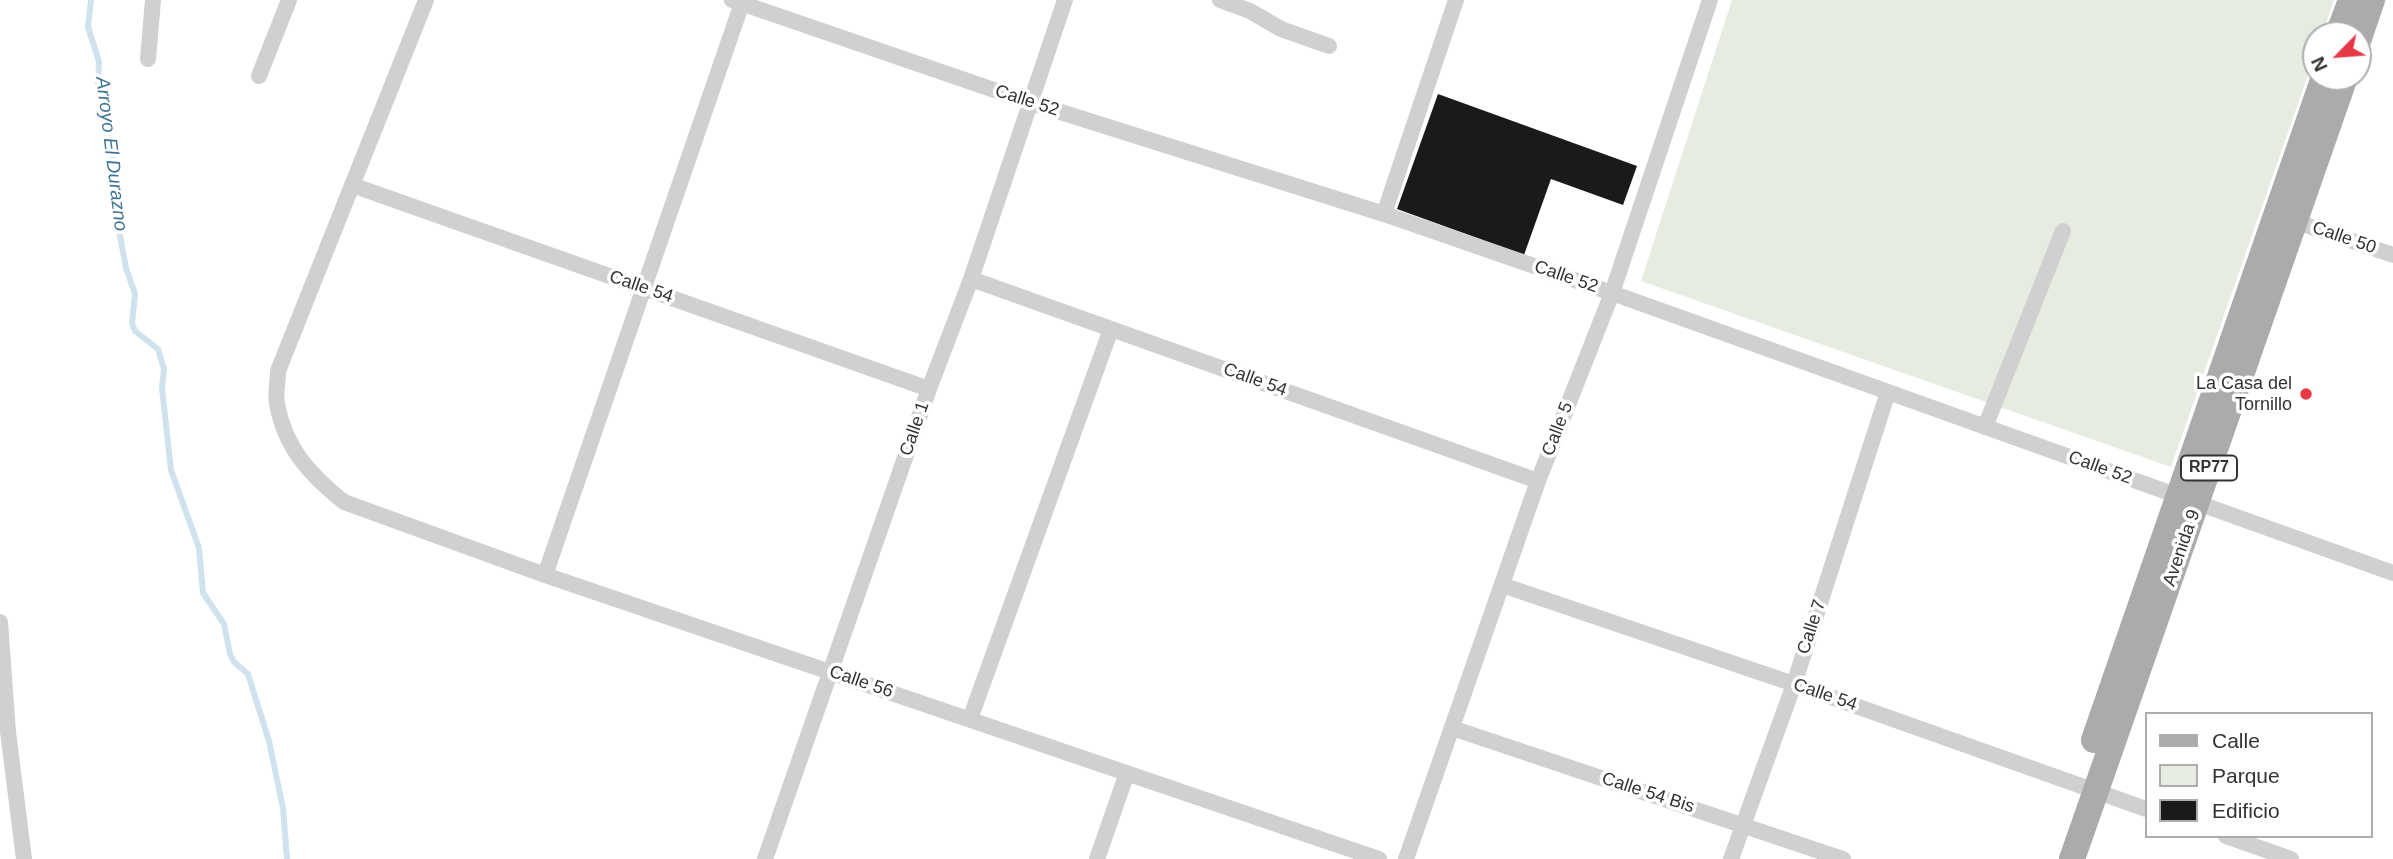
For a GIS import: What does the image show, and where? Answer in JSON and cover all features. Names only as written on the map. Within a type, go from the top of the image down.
[{"type":"main road","points":[[2343,21],[2351,0]]},
{"type":"main road","points":[[2365,21],[2372,0]]},
{"type":"main road","name":"Avenida 9","points":[[2286,218],[2320,91]]},
{"type":"main road","name":"Avenida 9","points":[[2053,859],[2087,788],[2286,218],[2339,91]]},
{"type":"main road","name":"Avenida 9","points":[[2072,859],[2087,788]]},
{"type":"street","points":[[148,59],[153,0]]},
{"type":"street","points":[[259,76],[289,0]]},
{"type":"street","name":"Calle 56","points":[[426,0],[278,371],[277,402],[286,431],[301,463],[318,482],[344,502],[545,575],[1379,859]]},
{"type":"street","name":"Calle 1","points":[[765,859],[929,389],[971,279],[1065,0]]},
{"type":"street","points":[[1220,0],[1250,11],[1281,29],[1329,46]]},
{"type":"street","points":[[1384,214],[1456,0]]},
{"type":"street","name":"Calle 5","points":[[1406,859],[1538,481],[1612,293],[1710,0]]},
{"type":"street","points":[[545,575],[644,288],[737,2]]},
{"type":"street","name":"Calle 52","points":[[737,2],[1029,102],[1384,214],[2393,573]]},
{"type":"street","name":"Calle 54","points":[[352,185],[929,389]]},
{"type":"street","name":"Calle 50","points":[[2286,218],[2393,255]]},
{"type":"street","points":[[1985,427],[2063,231]]},
{"type":"street","name":"Calle 54","points":[[971,279],[1538,481]]},
{"type":"street","points":[[970,719],[1111,329]]},
{"type":"street","name":"Calle 7","points":[[1731,859],[1794,684],[1888,392]]},
{"type":"street","name":"Calle 54","points":[[1502,585],[2144,807]]},
{"type":"street","points":[[0,622],[4,731],[24,859]]},
{"type":"street","name":"Calle 54 Bis","points":[[1452,728],[1843,859]]},
{"type":"street","points":[[1097,859],[1127,773]]},
{"type":"street","points":[[2232,838],[2291,859]]},
{"type":"green space","points":[[1732,0],[2334,0],[2327,21],[2302,21],[2302,91],[2171,467],[1641,281]]},
{"type":"building","points":[[1438,94],[1637,166],[1623,205],[1551,179],[1524,255],[1397,209]]},
{"type":"waterway","name":"Arroyo El Durazno","points":[[91,0],[88,27],[99,62],[98,82],[112,160],[115,209],[126,268],[135,294],[132,324],[135,331],[158,349],[164,369],[162,388],[171,470],[199,548],[203,593],[224,624],[234,662],[248,674],[269,741],[283,808],[287,859]]},
{"type":"place","name":"La Casa del Tornillo","points":[[2306,394]]}]
